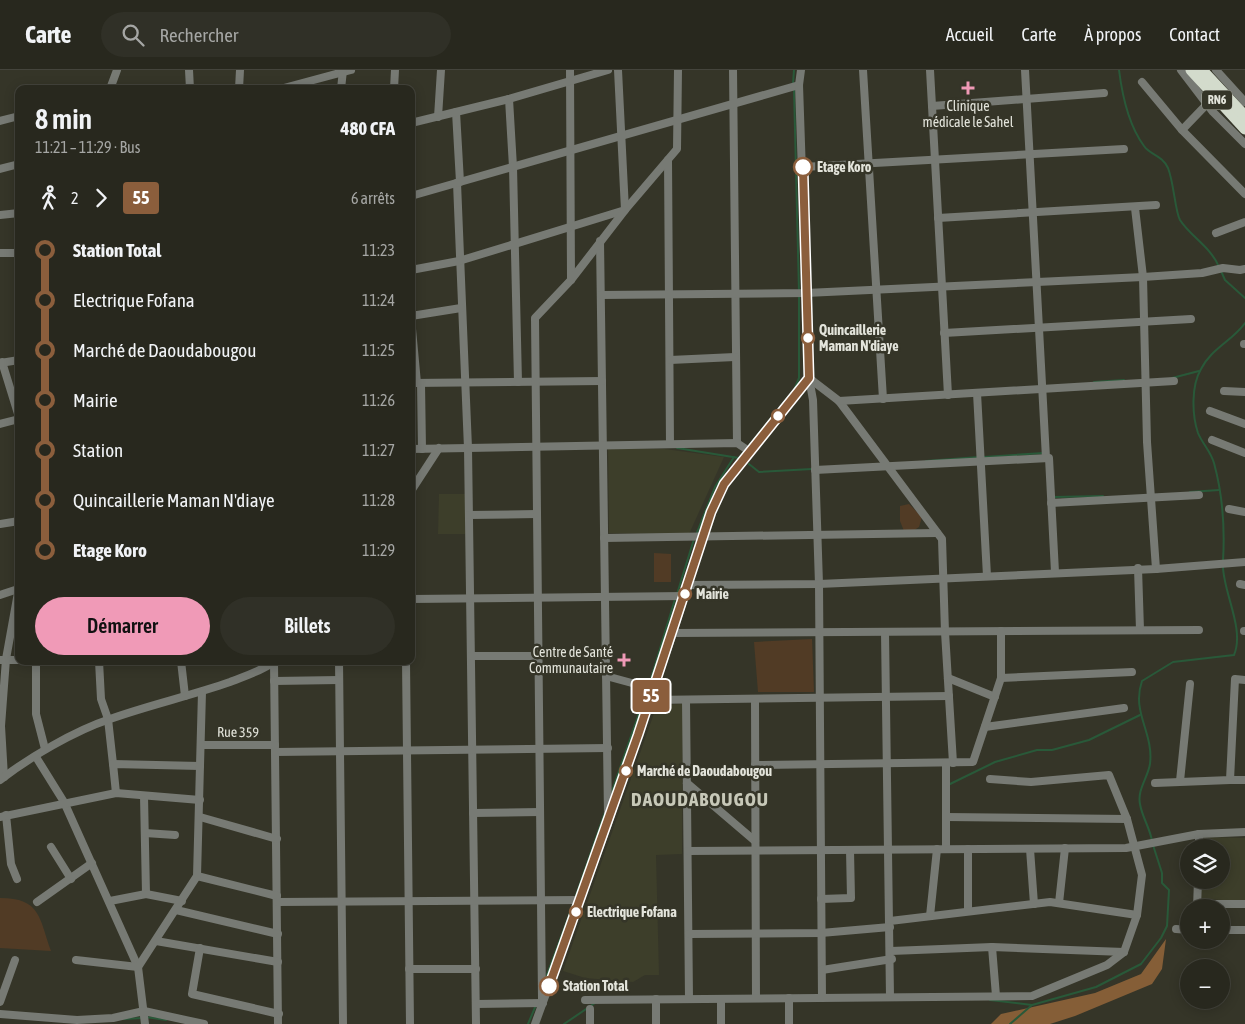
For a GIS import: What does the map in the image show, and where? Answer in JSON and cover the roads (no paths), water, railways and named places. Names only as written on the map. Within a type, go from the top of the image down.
[{"type":"highway","name":"RN6","points":[[1191,70],[1245,129]]},
{"type":"highway","name":"RN6","points":[[1202,70],[1245,116]]},
{"type":"street","points":[[111,85],[117,70]]},
{"type":"street","points":[[189,70],[190,85]]},
{"type":"street","points":[[239,85],[240,70]]},
{"type":"street","points":[[394,85],[395,70]]},
{"type":"street","points":[[438,117],[442,70]]},
{"type":"street","points":[[570,70],[571,280]]},
{"type":"street","points":[[415,122],[509,99],[608,70]]},
{"type":"street","points":[[618,70],[625,210]]},
{"type":"street","points":[[542,1003],[535,318],[571,280],[625,210],[677,149],[678,70]]},
{"type":"street","points":[[733,70],[737,443]]},
{"type":"street","points":[[801,70],[799,85],[806,293],[809,378],[813,400],[819,584],[822,998]]},
{"type":"street","points":[[863,70],[883,398]]},
{"type":"street","points":[[930,70],[948,395]]},
{"type":"street","points":[[1025,70],[1046,458],[1049,458],[1055,572]]},
{"type":"street","points":[[1181,70],[1207,104],[1245,144]]},
{"type":"street","points":[[1216,70],[1245,102]]},
{"type":"street","points":[[297,85],[346,71]]},
{"type":"street","points":[[342,85],[346,71]]},
{"type":"street","points":[[1142,82],[1182,130],[1245,194]]},
{"type":"street","points":[[415,195],[799,85]]},
{"type":"street","points":[[932,106],[1104,93]]},
{"type":"street","points":[[509,99],[513,167],[518,382]]},
{"type":"street","points":[[1182,130],[1207,104]]},
{"type":"street","points":[[456,112],[459,182],[459,261],[468,448],[476,1024]]},
{"type":"street","points":[[0,122],[15,117]]},
{"type":"street","points":[[803,167],[1124,150]]},
{"type":"street","points":[[668,160],[670,444]]},
{"type":"street","points":[[0,169],[15,165]]},
{"type":"street","points":[[938,218],[1135,208],[1156,205]]},
{"type":"street","points":[[1135,208],[1146,323],[1145,384],[1147,442],[1156,569]]},
{"type":"street","points":[[415,269],[459,261],[625,210]]},
{"type":"street","points":[[0,215],[15,213]]},
{"type":"street","points":[[1216,233],[1245,222]]},
{"type":"street","points":[[600,241],[608,824]]},
{"type":"street","points":[[0,253],[15,253]]},
{"type":"street","points":[[601,295],[806,293],[1143,277],[1202,272],[1223,268],[1245,269]]},
{"type":"street","points":[[415,316],[461,308]]},
{"type":"street","points":[[944,333],[1192,319]]},
{"type":"street","points":[[670,360],[736,357]]},
{"type":"street","points":[[15,361],[1,363],[15,406]]},
{"type":"street","points":[[415,361],[422,448]]},
{"type":"street","points":[[809,378],[839,401],[942,540],[950,763],[946,849]]},
{"type":"street","points":[[535,1024],[608,824],[673,633],[703,536],[724,484],[809,378]]},
{"type":"street","points":[[417,383],[602,381]]},
{"type":"street","points":[[839,401],[1174,381]]},
{"type":"street","points":[[1224,390],[1245,392]]},
{"type":"street","points":[[978,393],[987,576]]},
{"type":"street","points":[[1210,411],[1245,424]]},
{"type":"street","points":[[0,424],[15,419]]},
{"type":"street","points":[[1212,440],[1245,453]]},
{"type":"street","points":[[415,449],[737,443],[749,452]]},
{"type":"street","points":[[415,484],[439,448]]},
{"type":"street","points":[[815,470],[888,468],[1046,458]]},
{"type":"street","points":[[1051,503],[1199,495]]},
{"type":"street","points":[[1229,509],[1245,512]]},
{"type":"street","points":[[469,515],[537,514]]},
{"type":"street","points":[[0,524],[15,522]]},
{"type":"street","points":[[604,538],[937,533]]},
{"type":"street","points":[[688,585],[819,584],[1138,568],[1156,569],[1245,562]]},
{"type":"street","points":[[1138,568],[1140,630]]},
{"type":"street","points":[[0,595],[15,589]]},
{"type":"street","points":[[415,599],[684,596]]},
{"type":"street","points":[[2,778],[3,660],[15,602]]},
{"type":"street","points":[[673,633],[1199,630]]},
{"type":"street","points":[[755,765],[973,762],[1001,678],[1001,631]]},
{"type":"street","points":[[885,632],[887,850],[891,955],[890,997]]},
{"type":"street","points":[[471,656],[539,656]]},
{"type":"street","points":[[36,665],[36,714],[45,749]]},
{"type":"street","points":[[99,665],[101,699],[108,719],[116,793]]},
{"type":"street","points":[[182,665],[185,696]]},
{"type":"street","points":[[2,778],[36,757],[45,749],[108,719],[202,692],[268,665]]},
{"type":"street","points":[[274,665],[278,1024]]},
{"type":"street","points":[[339,665],[343,1024]]},
{"type":"street","points":[[406,665],[410,1024]]},
{"type":"street","points":[[1001,678],[1132,672]]},
{"type":"street","points":[[606,676],[654,690]]},
{"type":"street","points":[[948,678],[995,696]]},
{"type":"street","points":[[1230,780],[1235,679],[1245,680]]},
{"type":"street","points":[[274,681],[339,680]]},
{"type":"street","points":[[1180,781],[1190,684]]},
{"type":"street","points":[[138,967],[197,876],[202,692]]},
{"type":"street","points":[[650,700],[949,696]]},
{"type":"street","points":[[755,699],[756,998]]},
{"type":"street","points":[[686,700],[689,999]]},
{"type":"street","points":[[985,727],[1124,708]]},
{"type":"street","name":"Rue 359","points":[[201,744],[340,751],[608,748]]},
{"type":"street","points":[[36,757],[64,802],[138,967],[145,1024]]},
{"type":"street","points":[[113,764],[200,766]]},
{"type":"street","points":[[585,1000],[1032,996],[1107,965],[1124,952],[1137,915],[1142,875],[1127,819],[1109,775],[1031,782],[990,779]]},
{"type":"street","points":[[1155,783],[1245,780]]},
{"type":"street","points":[[687,783],[755,841]]},
{"type":"street","points":[[17,879],[11,864],[3,816],[64,802],[116,793],[200,800]]},
{"type":"street","points":[[144,796],[146,894]]},
{"type":"street","points":[[473,813],[540,812]]},
{"type":"street","points":[[946,817],[1127,819]]},
{"type":"street","points":[[200,818],[277,839]]},
{"type":"street","points":[[688,851],[1134,847],[1199,834],[1245,832]]},
{"type":"street","points":[[145,833],[175,835]]},
{"type":"street","points":[[1199,834],[1199,839]]},
{"type":"street","points":[[51,847],[70,880]]},
{"type":"street","points":[[1030,848],[1034,904]]},
{"type":"street","points":[[1059,903],[1065,848]]},
{"type":"street","points":[[930,916],[937,849]]},
{"type":"street","points":[[968,849],[968,911]]},
{"type":"street","points":[[821,899],[850,898],[850,850]]},
{"type":"street","points":[[37,902],[92,863]]},
{"type":"street","points":[[197,876],[277,899],[342,902],[580,900]]},
{"type":"street","points":[[110,901],[146,894],[182,901]]},
{"type":"street","points":[[688,934],[821,933],[890,924],[930,916],[1034,904],[1059,903],[1137,915]]},
{"type":"street","points":[[1230,905],[1245,904]]},
{"type":"street","points":[[176,910],[278,934]]},
{"type":"street","points":[[1176,929],[1180,929]]},
{"type":"street","points":[[1230,930],[1245,930]]},
{"type":"street","points":[[156,940],[278,962]]},
{"type":"street","points":[[200,948],[192,994],[279,1014]]},
{"type":"street","points":[[822,970],[891,955],[992,948],[1124,952]]},
{"type":"street","points":[[992,948],[996,996]]},
{"type":"street","points":[[0,1002],[15,960]]},
{"type":"street","points":[[76,960],[138,967]]},
{"type":"street","points":[[410,969],[476,969]]},
{"type":"street","points":[[789,998],[789,1024]]},
{"type":"street","points":[[656,999],[656,1024]]},
{"type":"street","points":[[721,999],[721,1024]]},
{"type":"street","points":[[476,1004],[542,1003]]},
{"type":"street","points":[[590,1009],[590,1024]]},
{"type":"street","points":[[0,1014],[77,1020],[113,1018],[144,1011],[204,1024]]},
{"type":"waterway","points":[[793,84],[794,70]]},
{"type":"waterway","points":[[1119,70],[1124,99],[1134,129],[1147,149],[1163,160],[1168,168],[1180,220],[1211,253],[1219,267]]},
{"type":"waterway","points":[[794,89],[799,292]]},
{"type":"waterway","points":[[1221,271],[1225,280],[1245,298]]},
{"type":"waterway","points":[[748,447],[794,390],[799,378],[799,296]]},
{"type":"waterway","points":[[1223,561],[1224,536],[1217,475],[1213,459],[1196,426],[1194,392],[1195,384],[1205,362],[1245,323]]},
{"type":"waterway","points":[[1172,378],[1199,371]]},
{"type":"waterway","points":[[1094,382],[1124,380]]},
{"type":"waterway","points":[[677,448],[739,458],[745,451]]},
{"type":"waterway","points":[[984,457],[1044,453]]},
{"type":"waterway","points":[[696,535],[715,487],[734,457]]},
{"type":"waterway","points":[[926,461],[979,457]]},
{"type":"waterway","points":[[749,464],[759,472],[812,469]]},
{"type":"waterway","points":[[1190,492],[1219,490]]},
{"type":"waterway","points":[[1054,497],[1103,496]]},
{"type":"waterway","points":[[677,594],[694,539]]},
{"type":"waterway","points":[[1152,841],[1139,799],[1150,764],[1149,742],[1141,713],[1139,692],[1142,681],[1173,662],[1234,655],[1237,645],[1237,634],[1223,566]]},
{"type":"waterway","points":[[649,685],[675,599]]},
{"type":"waterway","points":[[611,794],[647,690]]},
{"type":"waterway","points":[[948,785],[995,762],[1037,750],[1052,750],[1089,740],[1140,715]]},
{"type":"waterway","points":[[575,898],[605,812]]},
{"type":"waterway","points":[[1010,1024],[1032,1005],[1096,987],[1141,964],[1161,938],[1167,926],[1169,890],[1162,883],[1162,873],[1153,845]]},
{"type":"waterway","points":[[545,980],[574,902]]},
{"type":"waterway","points":[[990,1000],[1032,1005]]},
{"type":"waterway","points":[[564,1024],[595,1003]]},
{"type":"waterway","points":[[528,1024],[536,1005]]},
{"type":"waterway","points":[[146,1017],[166,1020]]},
{"type":"waterway","points":[[124,1019],[142,1018]]},
{"type":"place","name":"Clinique médicale le Sahel","points":[[968,88]]},
{"type":"place","name":"Etage Koro","points":[[803,167]]},
{"type":"place","name":"Quincaillerie Maman N'diaye","points":[[808,338]]},
{"type":"place","name":"Mairie","points":[[685,594]]},
{"type":"place","name":"Centre de Santé Communautaire","points":[[624,660]]},
{"type":"place","name":"Marché de Daoudabougou","points":[[626,771]]},
{"type":"place","name":"Electrique Fofana","points":[[576,912]]},
{"type":"place","name":"Station Total","points":[[549,986]]},
{"type":"district","name":"DAOUDABOUGOU","points":[[700,799]]}]
